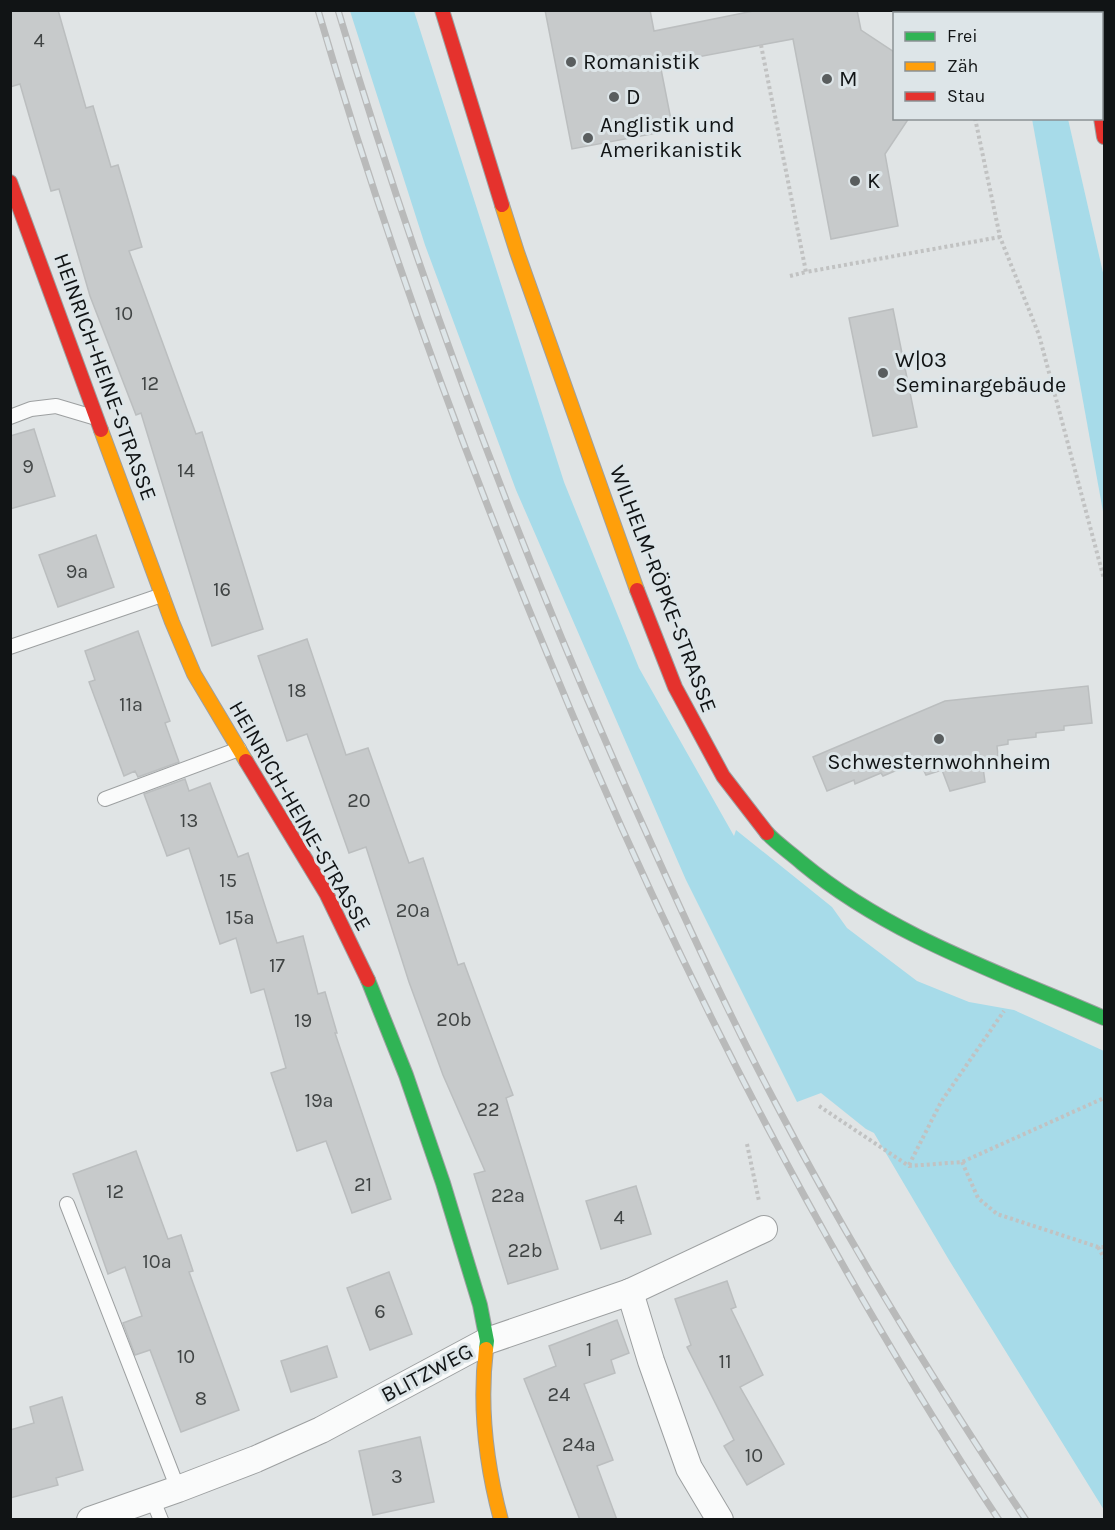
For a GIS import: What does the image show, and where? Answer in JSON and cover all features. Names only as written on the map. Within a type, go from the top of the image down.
[{"type":"main road","name":"WILHELM-RÖPKE-STRASSE","points":[[442,10],[517,252],[627,566],[675,687],[712,758],[739,798],[770,836],[846,896],[908,933],[1104,1018]]},
{"type":"main road","points":[[1101,120],[1104,137]]},
{"type":"main road","name":"HEINRICH-HEINE-STRASSE","points":[[10,182],[162,595],[194,674],[326,893],[371,987],[406,1075],[443,1183],[480,1305],[487,1341],[482,1382],[484,1429],[494,1493],[501,1520]]},
{"type":"street","name":"BLITZWEG","points":[[90,1520],[157,1509],[178,1489],[256,1459],[321,1430],[487,1341],[630,1292],[764,1229]]},
{"type":"street","points":[[630,1292],[651,1361],[689,1468],[720,1520]]},
{"type":"lane","points":[[10,417],[31,409],[56,406],[98,419]]},
{"type":"lane","points":[[10,647],[162,595]]},
{"type":"lane","points":[[105,799],[239,749]]},
{"type":"lane","points":[[67,1204],[178,1489]]},
{"type":"path","points":[[761,45],[806,272]]},
{"type":"path","points":[[975,120],[1000,237],[1039,336],[1104,579]]},
{"type":"path","points":[[790,276],[1000,237]]},
{"type":"path","points":[[909,1166],[941,1102],[1022,984]]},
{"type":"path","points":[[819,1106],[909,1166],[962,1162],[1104,1098]]},
{"type":"path","points":[[747,1144],[764,1229]]},
{"type":"path","points":[[962,1162],[978,1198],[997,1214],[1104,1247]]},
{"type":"path","points":[[1098,1247],[1104,1258]]},
{"type":"shaded area","points":[[350,11],[414,11],[564,482],[639,668],[734,836],[736,830],[832,907],[847,928],[917,981],[969,1002],[1014,1010],[1104,1051],[1104,1510],[949,1260],[874,1133],[821,1093],[797,1102],[686,880],[516,490],[425,245]]},
{"type":"shaded area","points":[[1032,120],[1068,120],[1104,277],[1104,517]]},
{"type":"building","points":[[10,10],[58,10],[86,108],[93,106],[111,167],[118,165],[142,247],[129,251],[196,434],[202,432],[263,629],[212,646],[141,413],[136,415],[90,296],[59,189],[51,191],[20,84],[10,87]]},
{"type":"building","points":[[545,10],[650,10],[654,31],[758,10],[857,10],[861,30],[893,51],[893,120],[908,120],[885,154],[898,226],[831,239],[793,39],[660,64],[673,130],[572,149]]},
{"type":"building","name":"W|03 Seminargebäude","points":[[893,309],[917,427],[873,436],[849,318]]},
{"type":"building","points":[[34,429],[55,496],[10,509],[10,436]]},
{"type":"building","points":[[96,535],[114,587],[58,607],[39,555]]},
{"type":"building","points":[[138,631],[170,721],[165,723],[179,762],[138,777],[135,771],[124,776],[89,682],[95,680],[85,651]]},
{"type":"building","points":[[307,639],[346,755],[368,748],[409,863],[423,858],[458,965],[464,963],[513,1095],[506,1098],[558,1269],[508,1284],[474,1174],[485,1171],[443,1075],[409,982],[366,847],[349,853],[307,734],[287,741],[258,656]]},
{"type":"building","name":"Schwesternwohnheim","points":[[1088,686],[1092,723],[1064,726],[1064,730],[1036,733],[1036,737],[1008,740],[1008,744],[997,746],[998,756],[982,760],[985,782],[950,791],[942,770],[926,775],[921,765],[911,769],[909,765],[883,776],[881,773],[855,784],[854,780],[827,791],[813,757],[945,701]]},
{"type":"building","points":[[185,779],[189,791],[210,783],[238,857],[248,853],[277,943],[303,936],[318,994],[325,992],[337,1033],[335,1033],[391,1199],[352,1213],[326,1141],[297,1151],[271,1073],[286,1068],[264,989],[251,993],[236,938],[220,944],[189,848],[167,856],[144,794]]},
{"type":"building","points":[[136,1151],[168,1239],[181,1235],[193,1271],[189,1272],[239,1410],[181,1432],[150,1350],[135,1355],[123,1323],[142,1316],[125,1267],[108,1274],[73,1174]]},
{"type":"building","points":[[636,1186],[651,1234],[601,1249],[586,1201]]},
{"type":"building","points":[[389,1272],[412,1334],[370,1350],[347,1288]]},
{"type":"building","points":[[727,1281],[736,1307],[731,1309],[763,1375],[740,1387],[784,1464],[747,1485],[724,1446],[734,1440],[687,1347],[691,1345],[675,1299]]},
{"type":"building","points":[[617,1320],[629,1353],[611,1360],[615,1373],[584,1384],[613,1460],[597,1466],[617,1520],[580,1520],[524,1379],[556,1366],[549,1346]]},
{"type":"building","points":[[327,1346],[337,1377],[291,1392],[281,1361]]},
{"type":"building","points":[[62,1397],[83,1470],[56,1478],[58,1485],[10,1498],[10,1430],[34,1423],[30,1407]]},
{"type":"building","points":[[420,1437],[434,1502],[373,1515],[359,1451]]},
{"type":"railway","points":[[318,10],[369,176],[455,421],[518,583],[621,826],[696,987],[819,1223],[912,1383],[999,1520]]},
{"type":"railway","points":[[338,10],[405,220],[478,427],[601,732],[677,901],[759,1071],[834,1210],[927,1367],[1026,1520]]},
{"type":"traffic: fast","points":[[767,833],[836,889],[872,912],[947,951],[1104,1018]]},
{"type":"traffic: fast","points":[[368,980],[406,1075],[443,1183],[480,1305],[487,1341],[486,1349]]},
{"type":"traffic: slow","points":[[502,205],[637,590]]},
{"type":"traffic: slow","points":[[101,430],[172,622],[194,674],[246,761]]},
{"type":"traffic: slow","points":[[486,1349],[483,1392],[485,1435],[491,1478],[501,1520]]},
{"type":"traffic: jam","points":[[442,10],[502,205]]},
{"type":"traffic: jam","points":[[1101,120],[1104,137]]},
{"type":"traffic: jam","points":[[10,182],[101,430]]},
{"type":"traffic: jam","points":[[637,590],[675,687],[723,776],[767,833]]},
{"type":"traffic: jam","points":[[246,761],[326,893],[368,980]]},
{"type":"place","name":"Romanistik","points":[[571,62]]},
{"type":"place","name":"M","points":[[827,79]]},
{"type":"place","name":"D","points":[[614,97]]},
{"type":"place","name":"Anglistik und Amerikanistik","points":[[588,138]]},
{"type":"place","name":"K","points":[[855,181]]},
{"type":"place","name":"W|03 Seminargebäude","points":[[883,373]]},
{"type":"place","name":"Schwesternwohnheim","points":[[939,739]]}]
